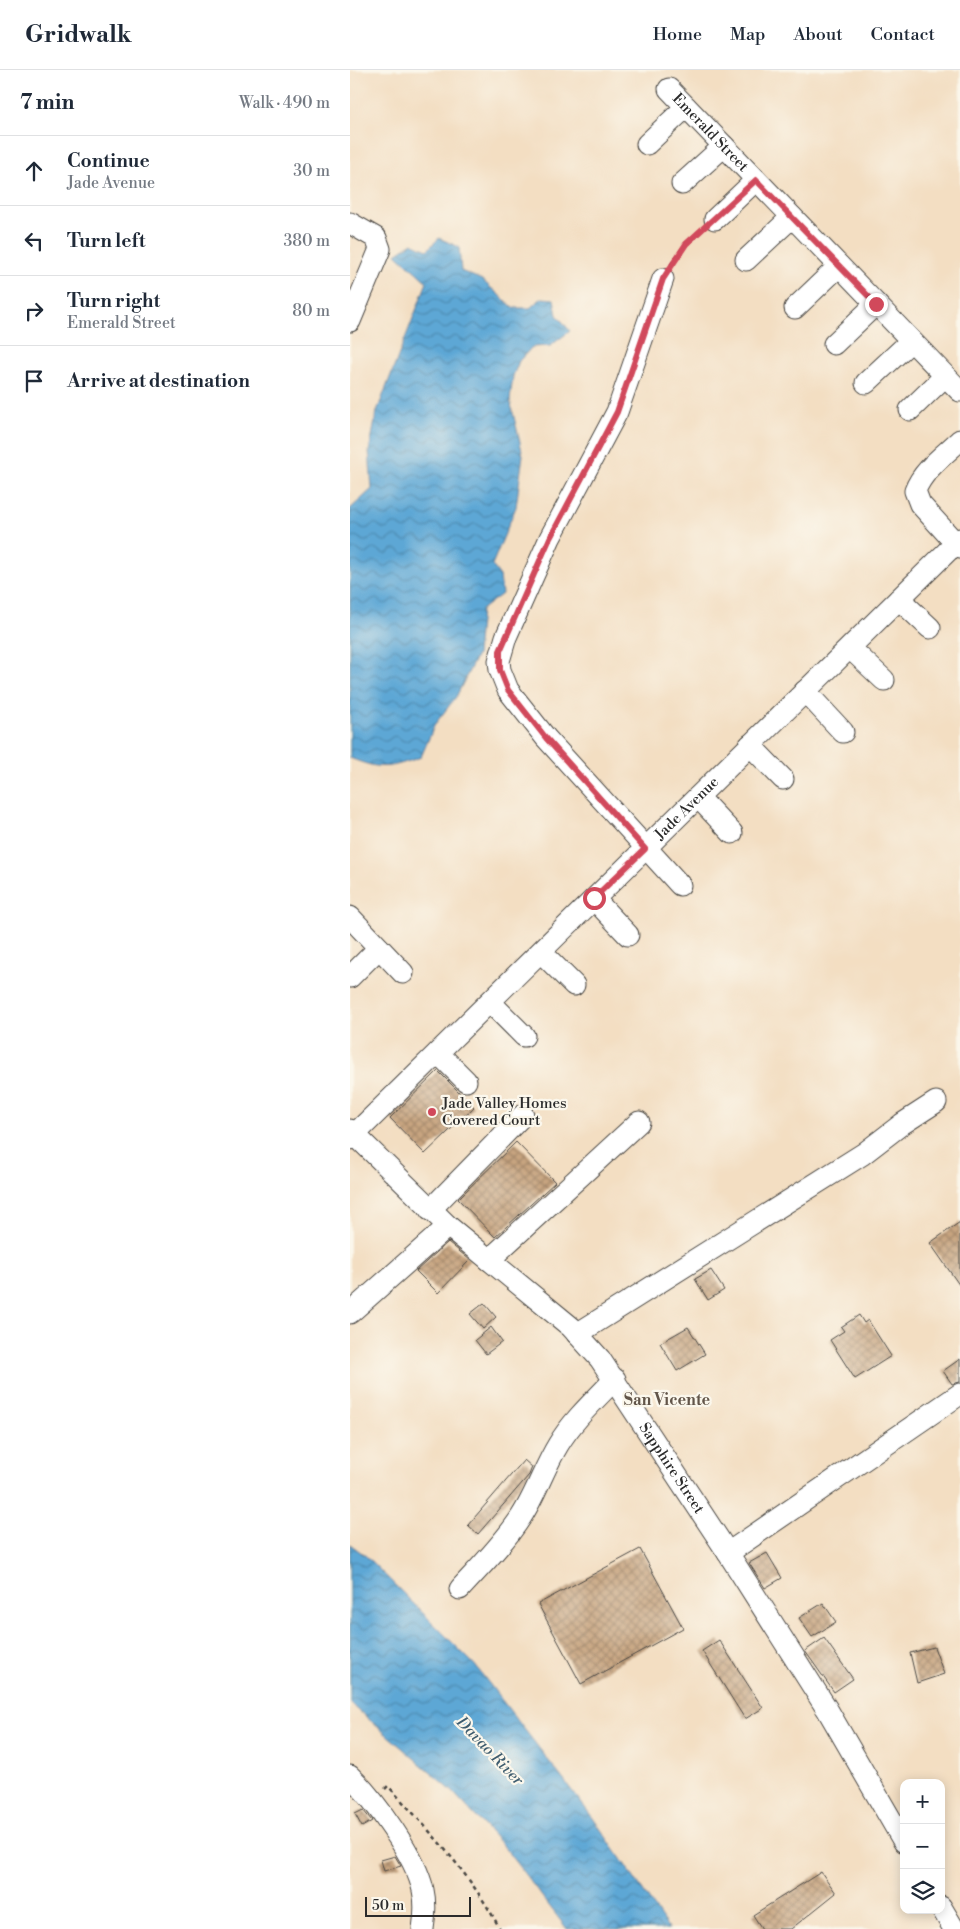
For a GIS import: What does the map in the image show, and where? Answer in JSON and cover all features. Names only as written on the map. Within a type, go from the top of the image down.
[{"type":"street","name":"Emerald Street","points":[[669,89],[953,384]]},
{"type":"street","points":[[647,144],[686,107]]},
{"type":"street","points":[[682,184],[724,146]]},
{"type":"street","points":[[715,219],[756,180]]},
{"type":"street","points":[[746,260],[792,217]]},
{"type":"street","points":[[350,223],[376,238],[380,249],[350,321]]},
{"type":"street","points":[[795,308],[839,266]]},
{"type":"street","points":[[663,279],[617,412],[550,538],[506,637],[499,661],[500,670],[508,690],[551,744],[645,849],[680,885]]},
{"type":"street","points":[[834,344],[876,304]]},
{"type":"street","points":[[866,383],[911,341]]},
{"type":"street","points":[[910,410],[953,384]]},
{"type":"street","points":[[958,544],[920,504],[915,491],[918,483],[928,471],[960,440]]},
{"type":"street","name":"Jade Avenue","points":[[352,1134],[438,1053],[805,691],[958,544]]},
{"type":"street","points":[[899,599],[930,628]]},
{"type":"street","points":[[850,648],[884,680]]},
{"type":"street","points":[[805,691],[843,732]]},
{"type":"street","points":[[750,745],[783,779]]},
{"type":"street","points":[[698,797],[732,834]]},
{"type":"street","points":[[594,898],[628,935]]},
{"type":"street","points":[[350,917],[403,973]]},
{"type":"street","points":[[350,977],[379,948]]},
{"type":"street","points":[[541,952],[574,985]]},
{"type":"street","points":[[490,1002],[524,1036]]},
{"type":"street","points":[[438,1053],[466,1081]]},
{"type":"street","points":[[577,1334],[863,1154],[902,1124],[936,1102]]},
{"type":"street","points":[[430,1210],[523,1115]]},
{"type":"street","points":[[489,1260],[639,1122]]},
{"type":"street","name":"Sapphire Street","points":[[352,1134],[430,1210],[577,1334],[615,1380],[827,1709],[900,1835]]},
{"type":"street","points":[[350,1313],[448,1226]]},
{"type":"street","points":[[460,1590],[498,1547],[532,1499],[565,1434],[615,1380]]},
{"type":"street","points":[[728,1553],[960,1394]]},
{"type":"street","points":[[350,1776],[376,1806],[400,1842],[417,1874],[423,1889],[425,1905],[423,1929]]},
{"type":"street","points":[[945,1914],[954,1929]]},
{"type":"path","points":[[663,279],[686,244],[715,219]]},
{"type":"path","points":[[388,1786],[459,1868],[479,1894],[500,1929]]},
{"type":"water","points":[[439,238],[459,247],[461,271],[482,280],[514,308],[530,308],[542,298],[554,299],[557,315],[570,331],[550,346],[532,347],[519,361],[513,376],[510,400],[523,455],[516,507],[492,565],[500,576],[502,594],[481,610],[477,655],[456,697],[435,724],[421,757],[393,766],[378,766],[350,758],[350,509],[372,489],[369,451],[377,411],[427,282],[396,254],[412,243],[427,250]]},
{"type":"water","name":"Davao River","points":[[350,1544],[366,1556],[474,1664],[593,1818],[669,1929],[567,1929],[503,1846],[452,1791],[350,1703]]},
{"type":"building","name":"Jade Valley Homes Covered Court","points":[[438,1071],[474,1107],[425,1154],[390,1118]]},
{"type":"building","points":[[516,1142],[555,1182],[495,1237],[458,1199]]},
{"type":"building","points":[[960,1222],[960,1286],[930,1243]]},
{"type":"building","points":[[448,1242],[470,1260],[438,1293],[416,1271]]},
{"type":"building","points":[[711,1270],[724,1290],[708,1300],[695,1279]]},
{"type":"building","points":[[484,1303],[496,1317],[483,1329],[470,1314]]},
{"type":"building","points":[[859,1315],[864,1323],[868,1320],[891,1356],[855,1379],[830,1340],[844,1331],[841,1327]]},
{"type":"building","points":[[491,1327],[502,1342],[486,1354],[475,1340]]},
{"type":"building","points":[[688,1327],[705,1354],[677,1371],[660,1343]]},
{"type":"building","points":[[960,1359],[960,1382],[952,1384],[943,1371]]},
{"type":"building","points":[[524,1460],[532,1467],[529,1475],[478,1534],[468,1525]]},
{"type":"building","points":[[640,1549],[683,1628],[581,1684],[538,1604]]},
{"type":"building","points":[[767,1553],[782,1578],[765,1588],[749,1563]]},
{"type":"building","points":[[823,1603],[836,1622],[812,1637],[799,1618]]},
{"type":"building","points":[[824,1638],[853,1679],[834,1692],[805,1651]]},
{"type":"building","points":[[719,1640],[763,1708],[745,1719],[702,1651]]},
{"type":"building","points":[[934,1647],[944,1674],[917,1683],[910,1653]]},
{"type":"building","points":[[363,1810],[372,1821],[362,1827],[355,1814]]},
{"type":"building","points":[[395,1856],[401,1866],[384,1871],[381,1860]]},
{"type":"building","points":[[821,1872],[836,1893],[791,1929],[762,1929],[753,1915]]},
{"type":"place","name":"Jade Valley Homes Covered Court","points":[[432,1112]]},
{"type":"district","name":"San Vicente","points":[[667,1400]]},
{"type":"route","points":[[594,898],[645,849],[546,738],[508,690],[500,670],[500,651],[550,538],[617,412],[631,377],[656,294],[663,279],[675,258],[686,244],[756,180],[876,304]]}]
